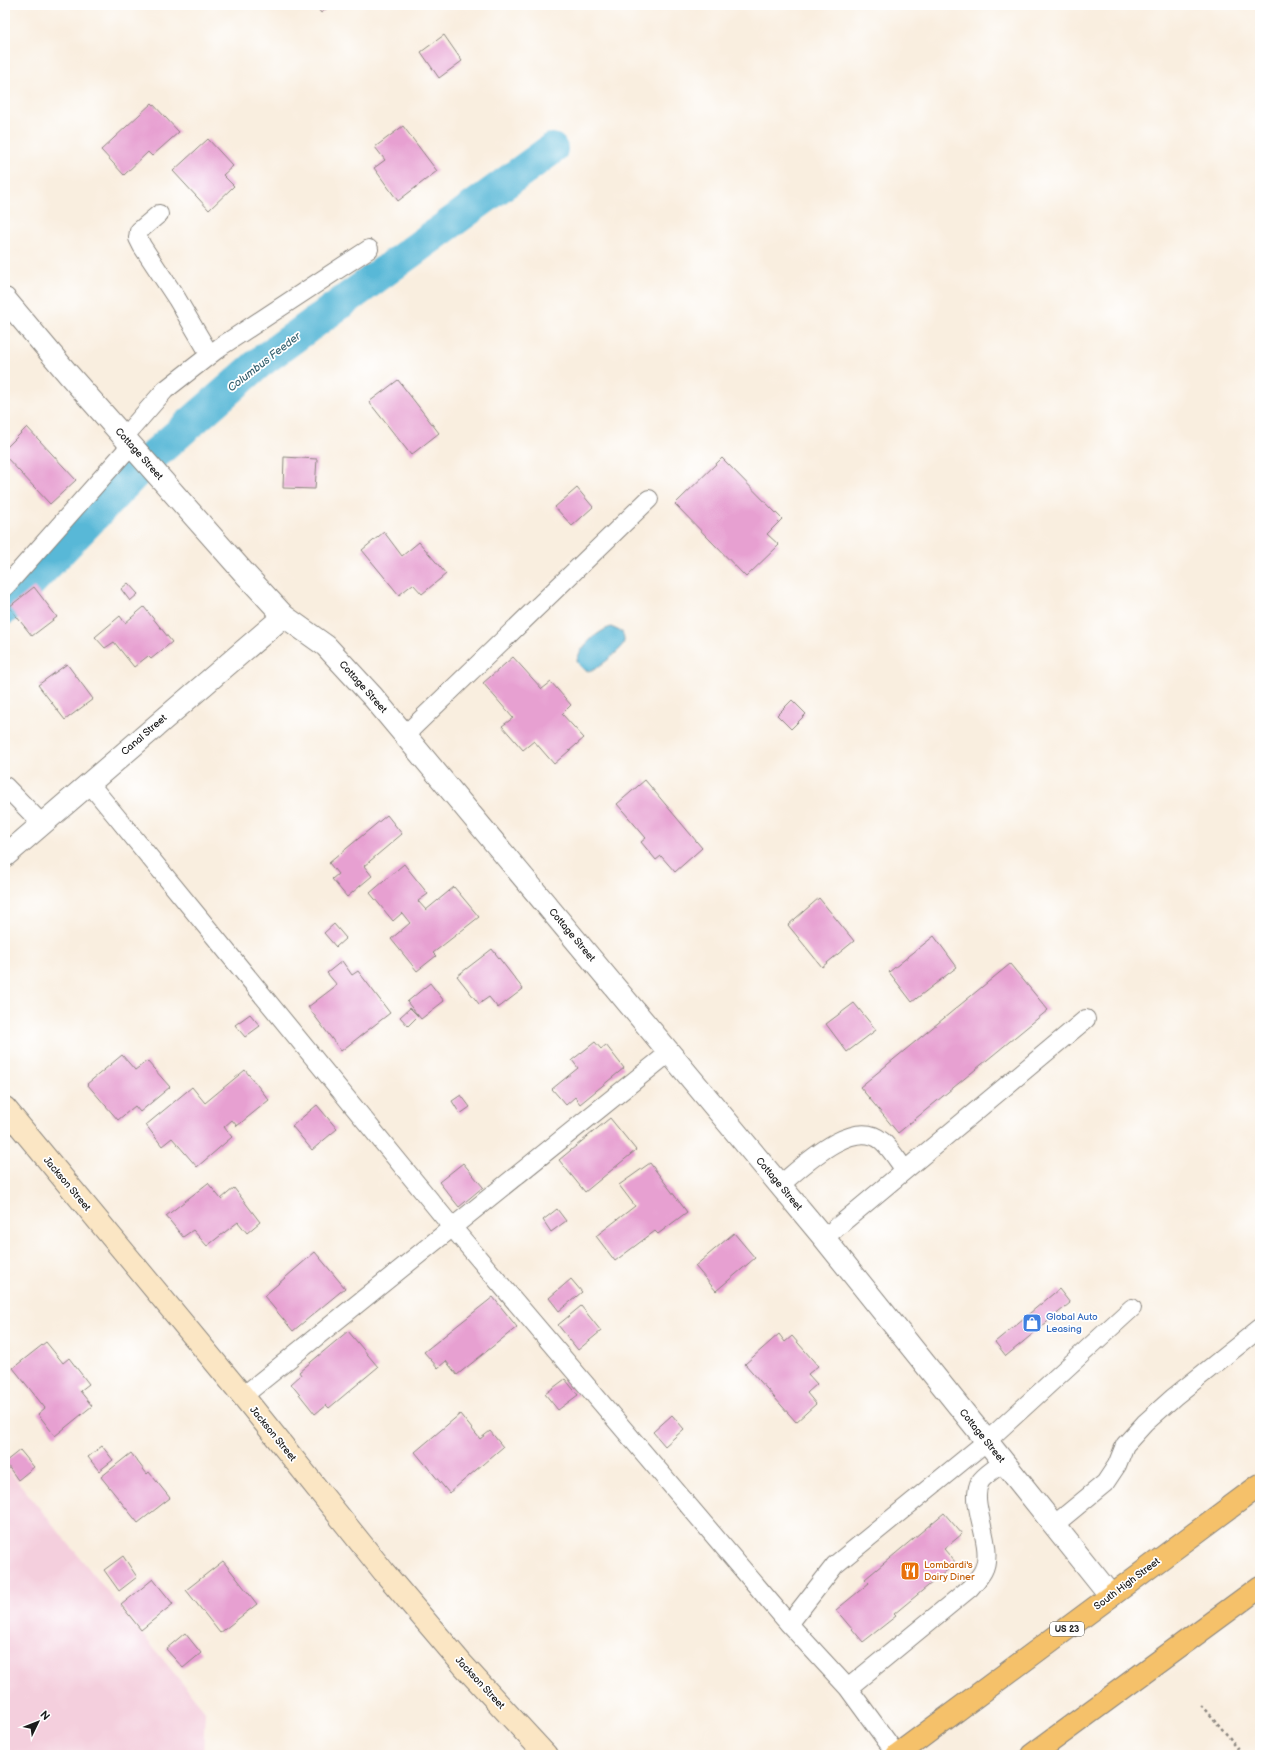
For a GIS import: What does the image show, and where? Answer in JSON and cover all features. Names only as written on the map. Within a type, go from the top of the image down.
[{"type":"highway","name":"South High Street","points":[[897,1755],[1260,1485]]},
{"type":"highway","points":[[1032,1755],[1260,1586]]},
{"type":"main road","name":"Jackson Street","points":[[5,1108],[243,1396],[384,1572],[444,1643],[546,1755]]},
{"type":"street","name":"Cottage Street","points":[[5,298],[246,576],[284,616],[326,646],[373,696],[824,1238],[1111,1596]]},
{"type":"street","name":"Canal Street","points":[[5,856],[284,616]]},
{"type":"lane","points":[[159,214],[139,231],[138,238],[210,356]]},
{"type":"lane","points":[[5,587],[128,441],[165,390],[210,356],[369,249]]},
{"type":"lane","points":[[405,735],[648,499]]},
{"type":"lane","points":[[89,783],[452,1227],[789,1624],[848,1688],[897,1755]]},
{"type":"lane","points":[[5,786],[42,824]]},
{"type":"lane","points":[[824,1238],[1086,1019]]},
{"type":"lane","points":[[243,1396],[670,1052]]},
{"type":"lane","points":[[780,1185],[823,1150],[847,1137],[868,1134],[882,1141],[905,1170]]},
{"type":"lane","points":[[789,1624],[835,1565],[987,1441],[1132,1308]]},
{"type":"lane","points":[[1054,1526],[1105,1483],[1117,1465],[1125,1445],[1145,1423],[1174,1397],[1260,1328]]},
{"type":"lane","points":[[848,1688],[970,1588],[983,1571],[987,1554],[979,1514],[978,1495],[980,1482],[1003,1462]]},
{"type":"path","points":[[1202,1705],[1244,1755]]},
{"type":"shaded area","points":[[5,1466],[205,1711],[203,1755],[5,1755]]},
{"type":"water","points":[[611,627],[622,632],[624,643],[617,652],[597,668],[589,671],[585,670],[577,661],[581,650],[600,632]]},
{"type":"building","points":[[315,5],[331,5],[321,13]]},
{"type":"building","points":[[444,35],[462,61],[439,78],[421,52]]},
{"type":"building","points":[[152,103],[179,132],[152,156],[148,152],[124,175],[101,150]]},
{"type":"building","points":[[403,126],[437,171],[398,201],[374,168],[385,160],[375,147]]},
{"type":"building","points":[[208,139],[233,166],[223,175],[234,186],[209,210],[173,171]]},
{"type":"building","points":[[398,380],[439,433],[411,455],[369,402]]},
{"type":"building","points":[[27,427],[76,480],[50,504],[5,456],[5,449]]},
{"type":"building","points":[[284,457],[317,459],[315,489],[283,488]]},
{"type":"building","points":[[722,458],[782,519],[767,534],[779,545],[746,577],[675,504]]},
{"type":"building","points":[[577,488],[593,507],[572,526],[555,507]]},
{"type":"building","points":[[384,532],[402,556],[419,542],[446,574],[422,594],[413,584],[399,595],[362,550]]},
{"type":"building","points":[[128,583],[138,594],[130,601],[121,589]]},
{"type":"building","points":[[34,587],[57,617],[32,636],[9,607]]},
{"type":"building","points":[[144,607],[172,642],[151,659],[148,656],[134,667],[114,642],[105,648],[95,637],[120,616],[125,623]]},
{"type":"building","points":[[513,657],[542,689],[551,682],[571,705],[562,714],[584,738],[554,764],[534,741],[523,750],[502,726],[513,718],[483,683]]},
{"type":"building","points":[[67,664],[93,699],[65,720],[38,685]]},
{"type":"building","points":[[792,700],[806,714],[791,729],[777,715]]},
{"type":"building","points":[[645,780],[702,848],[675,872],[661,856],[656,860],[641,842],[646,838],[617,804]]},
{"type":"building","points":[[387,815],[402,834],[364,866],[372,876],[347,897],[332,879],[338,874],[329,863]]},
{"type":"building","points":[[404,864],[428,894],[418,901],[426,910],[454,887],[479,917],[433,953],[436,956],[417,971],[391,939],[410,923],[402,913],[393,921],[370,893]]},
{"type":"building","points":[[819,898],[854,941],[822,967],[788,925]]},
{"type":"building","points":[[334,924],[346,938],[336,947],[324,933]]},
{"type":"building","points":[[934,936],[957,967],[912,1002],[889,972]]},
{"type":"building","points":[[492,949],[523,989],[498,1008],[489,997],[479,1004],[457,976]]},
{"type":"building","points":[[342,961],[352,975],[358,971],[390,1013],[341,1051],[308,1007],[337,985],[327,973]]},
{"type":"building","points":[[1010,964],[1048,1010],[898,1133],[860,1087]]},
{"type":"building","points":[[430,983],[444,1001],[421,1019],[407,1002]]},
{"type":"building","points":[[854,1003],[876,1030],[847,1052],[826,1024]]},
{"type":"building","points":[[410,1008],[418,1016],[408,1026],[400,1017]]},
{"type":"building","points":[[250,1014],[260,1026],[245,1037],[235,1025]]},
{"type":"building","points":[[595,1042],[601,1049],[606,1045],[624,1068],[580,1104],[575,1097],[566,1105],[552,1089],[578,1068],[572,1060]]},
{"type":"building","points":[[122,1055],[135,1070],[147,1061],[170,1087],[140,1112],[135,1106],[118,1120],[87,1084]]},
{"type":"building","points":[[245,1070],[269,1100],[237,1126],[232,1120],[224,1127],[232,1137],[197,1167],[172,1138],[162,1146],[146,1125],[192,1087],[205,1103]]},
{"type":"building","points":[[461,1095],[470,1107],[460,1114],[452,1101]]},
{"type":"building","points":[[317,1105],[337,1129],[312,1150],[292,1126]]},
{"type":"building","points":[[610,1118],[636,1150],[585,1192],[559,1160]]},
{"type":"building","points":[[463,1163],[483,1187],[459,1207],[439,1182]]},
{"type":"building","points":[[650,1163],[687,1212],[658,1234],[655,1231],[615,1261],[596,1236],[635,1206],[619,1185]]},
{"type":"building","points":[[208,1183],[221,1199],[234,1188],[260,1222],[247,1233],[238,1222],[207,1246],[193,1230],[183,1237],[166,1216]]},
{"type":"building","points":[[557,1209],[566,1221],[551,1232],[543,1220]]},
{"type":"building","points":[[734,1233],[755,1258],[716,1291],[695,1266]]},
{"type":"building","points":[[315,1252],[345,1288],[293,1331],[264,1296]]},
{"type":"building","points":[[571,1279],[582,1292],[559,1311],[549,1298]]},
{"type":"building","name":"Global Auto Leasing","points":[[1059,1289],[1070,1303],[1006,1356],[995,1342]]},
{"type":"building","points":[[493,1297],[517,1327],[457,1375],[446,1361],[438,1368],[424,1352]]},
{"type":"building","points":[[581,1306],[601,1331],[578,1350],[558,1325]]},
{"type":"building","points":[[348,1331],[378,1367],[329,1408],[326,1405],[315,1414],[291,1384],[301,1375],[299,1372]]},
{"type":"building","points":[[779,1334],[785,1342],[792,1336],[818,1366],[808,1374],[817,1384],[807,1393],[816,1404],[796,1422],[745,1364]]},
{"type":"building","points":[[46,1342],[63,1363],[69,1358],[89,1384],[80,1391],[92,1406],[55,1436],[38,1414],[45,1408],[13,1368]]},
{"type":"building","points":[[565,1379],[578,1395],[558,1410],[545,1394]]},
{"type":"building","points":[[460,1414],[480,1439],[490,1431],[503,1447],[449,1493],[415,1452]]},
{"type":"building","points":[[672,1415],[684,1429],[665,1446],[653,1432]]},
{"type":"building","points":[[102,1446],[113,1460],[99,1471],[88,1457]]},
{"type":"building","points":[[20,1450],[34,1467],[18,1480],[5,1462]]},
{"type":"building","points":[[131,1453],[147,1474],[149,1472],[170,1498],[138,1523],[101,1477]]},
{"type":"building","name":"Lombardi's Dairy Diner","points":[[944,1513],[962,1534],[944,1549],[956,1563],[894,1614],[896,1616],[863,1642],[836,1610],[869,1583],[865,1579]]},
{"type":"building","points":[[123,1556],[137,1577],[119,1591],[104,1570]]},
{"type":"building","points":[[223,1561],[257,1604],[220,1633],[186,1590]]},
{"type":"building","points":[[153,1579],[173,1604],[141,1630],[121,1605]]},
{"type":"building","points":[[185,1633],[201,1653],[183,1668],[166,1649]]},
{"type":"waterway","name":"Columbus Feeder","points":[[5,609],[146,462],[259,363],[552,149]]},
{"type":"place","name":"Global Auto Leasing","points":[[1032,1323]]},
{"type":"place","name":"Lombardi's Dairy Diner","points":[[910,1571]]}]
